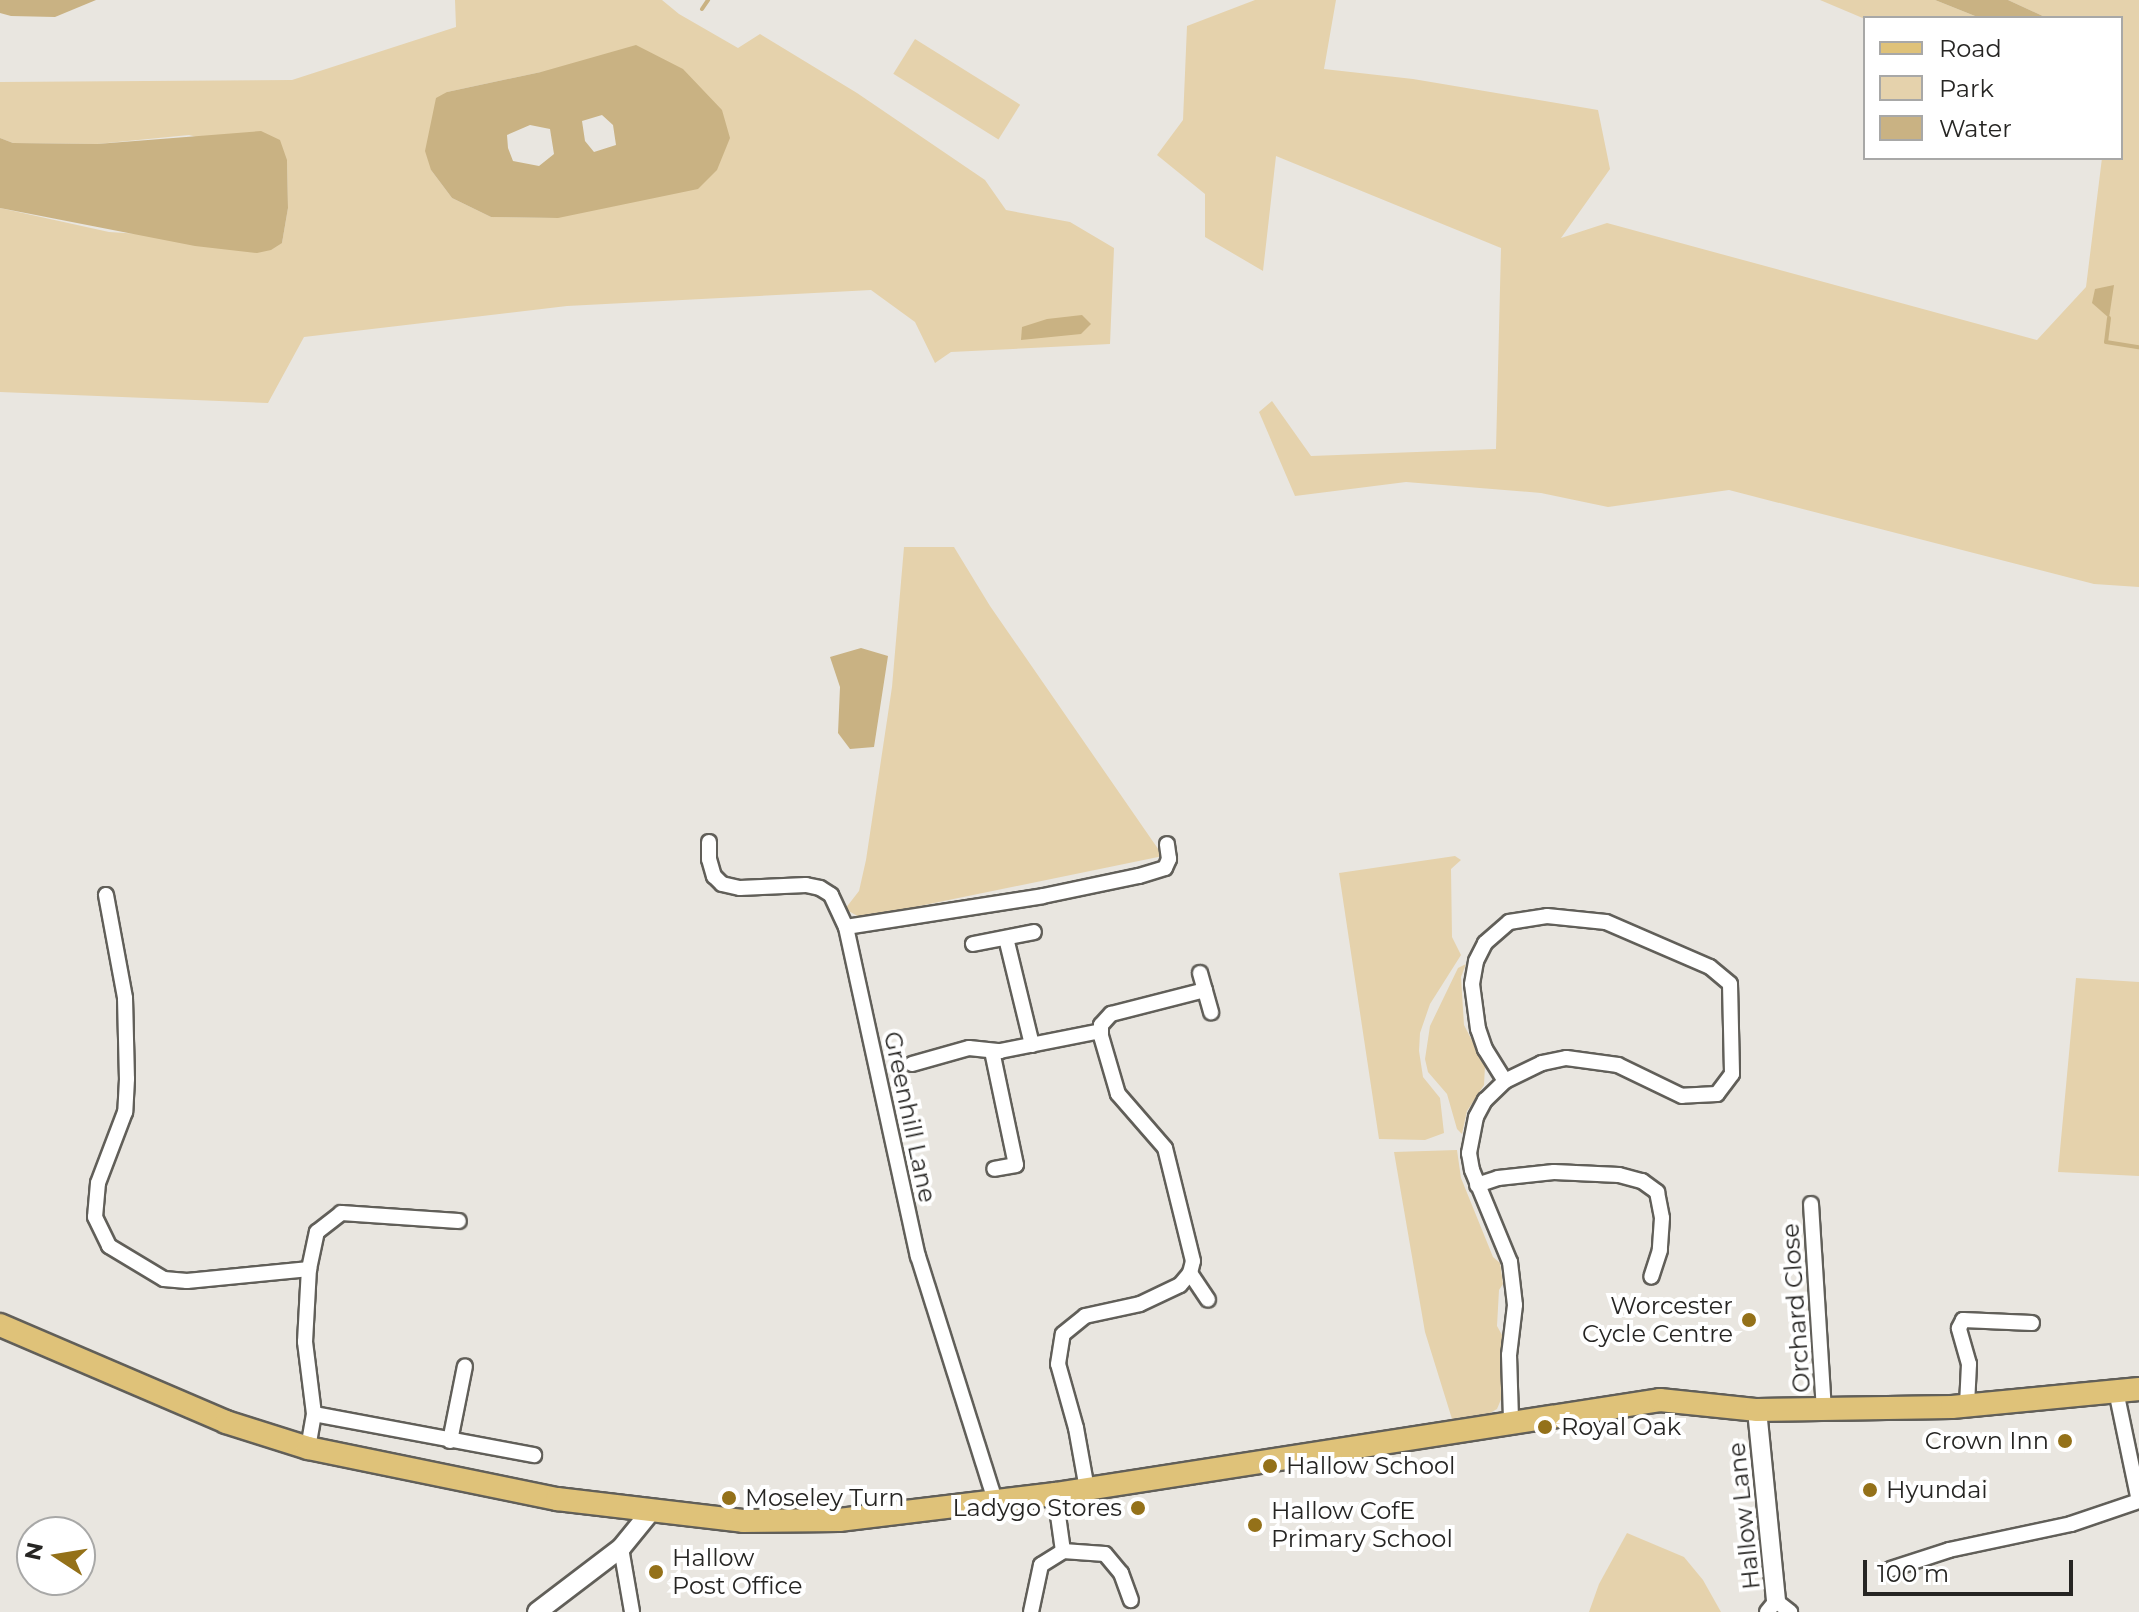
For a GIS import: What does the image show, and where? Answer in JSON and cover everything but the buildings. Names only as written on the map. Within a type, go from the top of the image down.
[{"type":"main road","points":[[0,1325],[226,1422],[308,1448],[557,1499],[743,1521],[839,1520],[1055,1494],[1511,1420],[1660,1400],[1757,1410],[1824,1409],[1967,1405],[2139,1389]]},
{"type":"street","name":"Greenhill Lane","points":[[709,842],[711,868],[722,884],[740,888],[806,885],[820,888],[831,895],[846,927],[918,1256],[995,1500]]},
{"type":"street","points":[[846,927],[967,909],[1139,876],[1165,868],[1169,859],[1167,844]]},
{"type":"street","points":[[106,895],[125,998],[127,1079],[125,1112],[98,1183],[95,1217],[109,1246],[164,1279],[187,1281],[309,1269]]},
{"type":"street","points":[[1505,1081],[1485,1049],[1478,1029],[1472,984],[1476,961],[1485,943],[1509,922],[1547,916],[1606,922],[1710,967],[1730,984],[1732,1074],[1717,1094],[1682,1096],[1618,1065],[1591,1059],[1542,1063],[1505,1081],[1485,1100],[1476,1117],[1469,1153],[1477,1185],[1510,1262],[1515,1305],[1509,1355],[1511,1420]]},
{"type":"street","points":[[973,944],[1034,932]]},
{"type":"street","points":[[1006,938],[1032,1045]]},
{"type":"street","points":[[1200,973],[1211,1012]]},
{"type":"street","points":[[1087,1489],[1076,1428],[1058,1364],[1063,1334],[1085,1316],[1131,1307],[1180,1285],[1190,1273],[1193,1255],[1165,1148],[1118,1094],[1101,1031],[1111,1014],[1205,990]]},
{"type":"street","points":[[912,1064],[969,1048],[992,1051],[1101,1031]]},
{"type":"street","points":[[992,1051],[1016,1165],[994,1169]]},
{"type":"street","points":[[1477,1185],[1498,1178],[1554,1172],[1619,1175],[1642,1181],[1657,1192],[1662,1218],[1660,1250],[1651,1277]]},
{"type":"street","name":"Orchard Close","points":[[1811,1204],[1824,1409]]},
{"type":"street","points":[[308,1448],[314,1414],[305,1342],[309,1269],[317,1232],[341,1213],[459,1221]]},
{"type":"street","points":[[1190,1273],[1208,1300]]},
{"type":"street","points":[[1967,1405],[1969,1364],[1959,1328],[1963,1320],[2032,1323]]},
{"type":"street","points":[[450,1441],[465,1366]]},
{"type":"street","points":[[1891,1569],[1949,1550],[2071,1524],[2139,1501],[2116,1391]]},
{"type":"street","name":"Hallow Lane","points":[[1757,1410],[1778,1608]]},
{"type":"street","points":[[314,1414],[534,1455]]},
{"type":"street","points":[[1055,1494],[1063,1551]]},
{"type":"street","points":[[537,1612],[621,1548],[652,1510]]},
{"type":"street","points":[[621,1548],[632,1612]]},
{"type":"street","points":[[1031,1612],[1041,1565],[1063,1551],[1105,1554],[1121,1573],[1131,1600]]},
{"type":"green space","points":[[455,0],[662,0],[679,14],[738,48],[760,34],[857,93],[985,180],[1006,210],[1070,222],[1114,248],[1110,344],[951,352],[935,363],[915,322],[871,290],[567,306],[304,337],[268,403],[0,392],[0,208],[109,232],[282,243],[288,208],[287,160],[189,135],[97,144],[13,143],[0,138],[0,82],[292,80],[456,27]],"holes":[[[683,69],[558,218],[491,217],[452,198],[431,170],[447,92],[541,72]]]},
{"type":"green space","points":[[1255,0],[1336,0],[1324,69],[1413,79],[1598,110],[1610,169],[1561,238],[1607,223],[2037,340],[2086,287],[2102,160],[2123,160],[2123,16],[2043,16],[2008,0],[2139,0],[2139,587],[2094,584],[1729,490],[1608,507],[1541,493],[1406,482],[1295,496],[1259,412],[1272,401],[1311,456],[1496,449],[1501,248],[1276,156],[1263,271],[1205,237],[1205,194],[1157,155],[1183,120],[1187,26]]},
{"type":"green space","points":[[1820,0],[1935,0],[1975,16],[1863,16]]},
{"type":"green space","points":[[915,39],[1020,105],[998,139],[893,74]]},
{"type":"green space","points":[[904,547],[954,547],[990,606],[1163,856],[861,918],[845,909],[859,891],[866,860],[892,687]]},
{"type":"green space","points":[[1455,856],[1461,860],[1451,869],[1452,937],[1461,955],[1430,1004],[1420,1033],[1419,1051],[1423,1077],[1440,1098],[1444,1133],[1425,1140],[1379,1139],[1339,873]]},
{"type":"green space","points":[[1466,964],[1461,977],[1464,1025],[1485,1066],[1484,1085],[1467,1111],[1462,1134],[1457,1129],[1447,1094],[1428,1072],[1425,1059],[1430,1026],[1458,968]]},
{"type":"green space","points":[[2076,978],[2139,982],[2139,1176],[2058,1172]]},
{"type":"green space","points":[[1457,1150],[1461,1178],[1493,1257],[1500,1263],[1503,1284],[1499,1290],[1497,1326],[1502,1335],[1502,1397],[1497,1409],[1490,1413],[1452,1419],[1425,1332],[1394,1152]]},
{"type":"green space","points":[[1627,1533],[1684,1557],[1703,1580],[1721,1612],[1589,1612],[1599,1584]]},
{"type":"water","points":[[0,0],[96,0],[55,17],[0,13]]},
{"type":"water","points":[[1935,0],[2008,0],[2043,16],[1975,16]]},
{"type":"water","points":[[636,45],[683,69],[722,110],[730,138],[717,170],[698,189],[558,218],[491,217],[452,198],[431,170],[425,151],[436,98],[447,92],[541,72]],"holes":[[[602,115],[613,125],[616,145],[594,152],[585,141],[582,121]],[[530,125],[550,129],[554,154],[539,166],[513,161],[508,148],[507,135]]]},
{"type":"water","points":[[261,131],[280,140],[287,160],[288,208],[282,243],[271,250],[257,253],[195,246],[0,208],[0,138],[13,143],[97,144]]},
{"type":"water","points":[[2114,285],[2109,318],[2092,303],[2095,289]]},
{"type":"water","points":[[1082,315],[1091,324],[1081,334],[1021,340],[1022,327],[1047,319]]},
{"type":"water","points":[[861,648],[888,656],[874,747],[850,749],[838,733],[840,687],[830,657]]},
{"type":"waterway","points":[[702,9],[708,0]]},
{"type":"waterway","points":[[2109,318],[2106,342],[2139,347]]},
{"type":"place","name":"Worcester Cycle Centre","points":[[1749,1320]]},
{"type":"place","name":"Royal Oak","points":[[1545,1427]]},
{"type":"place","name":"Crown Inn","points":[[2065,1441]]},
{"type":"place","name":"Hallow School","points":[[1270,1466]]},
{"type":"place","name":"Hyundai","points":[[1870,1490]]},
{"type":"place","name":"Moseley Turn","points":[[729,1498]]},
{"type":"place","name":"Ladygo Stores","points":[[1138,1508]]},
{"type":"place","name":"Hallow CofE Primary School","points":[[1255,1525]]},
{"type":"place","name":"Hallow Post Office","points":[[656,1572]]}]
